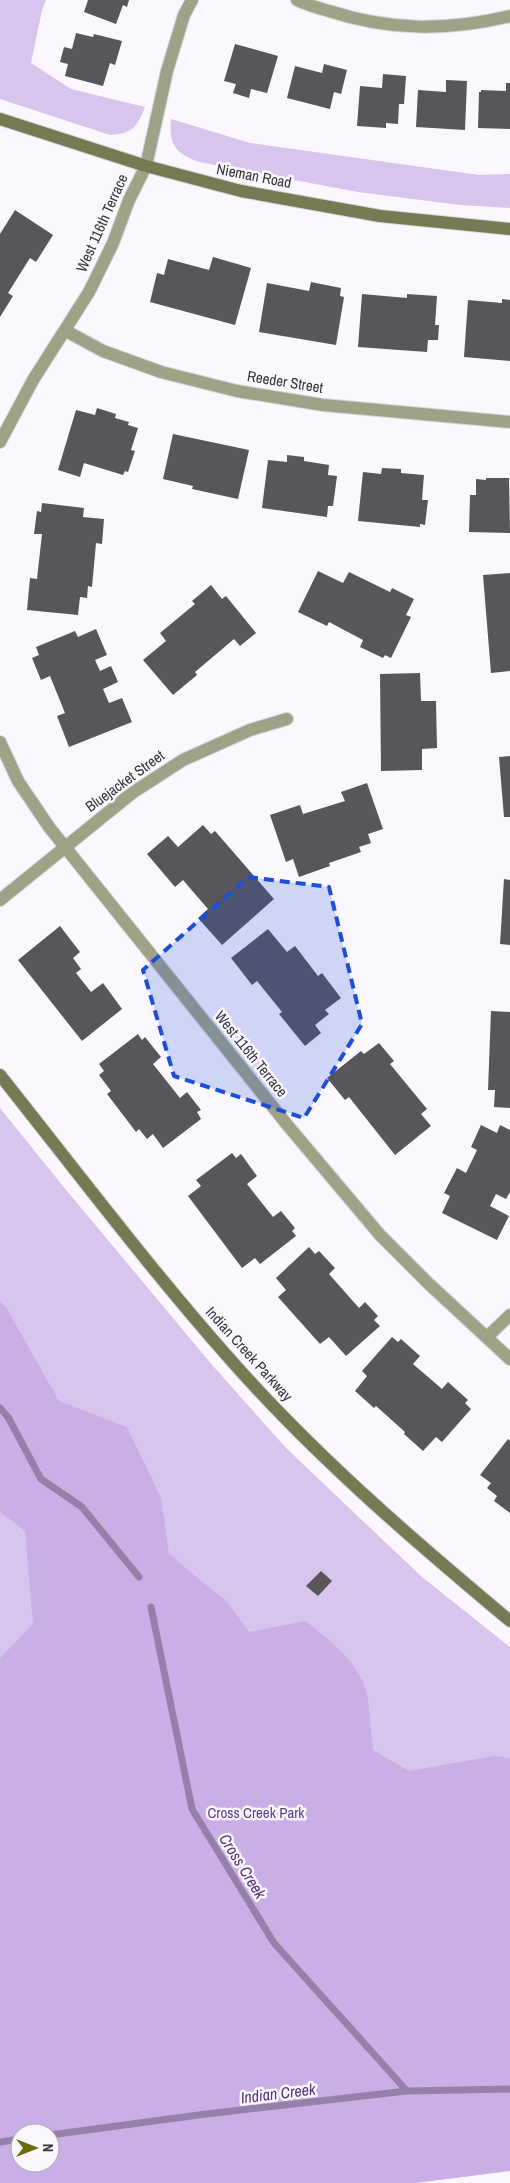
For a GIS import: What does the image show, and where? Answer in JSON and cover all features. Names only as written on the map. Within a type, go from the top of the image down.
[{"type":"street","name":"West 116th Terrace","points":[[0,442],[33,380],[66,331],[89,292],[146,166],[167,71],[184,15],[192,0]]},
{"type":"street","points":[[297,0],[355,19],[410,28],[477,24],[510,16]]},
{"type":"street","name":"Nieman Road","points":[[0,119],[146,166],[241,191],[380,216],[510,230]]},
{"type":"street","name":"Reeder Street","points":[[66,331],[102,351],[161,372],[237,391],[323,405],[510,422]]},
{"type":"street","name":"Bluejacket Street","points":[[0,900],[132,793],[184,760],[250,730],[287,719]]},
{"type":"street","name":"West 116th Terrace","points":[[0,742],[18,781],[49,827],[289,1127],[380,1235],[428,1283],[510,1359]]},
{"type":"street","name":"Indian Creek Parkway","points":[[0,1075],[188,1312],[247,1378],[328,1462],[390,1520],[510,1621]]},
{"type":"street","points":[[487,1337],[510,1315]]},
{"type":"highlighted area","points":[[248,877],[329,887],[362,1024],[304,1118],[174,1076],[143,970]]},
{"type":"green space","points":[[0,0],[46,0],[42,10],[31,63],[71,89],[145,107],[133,128],[124,133],[110,135],[0,99]]},
{"type":"green space","points":[[171,119],[250,143],[479,175],[510,174],[510,208],[460,205],[358,192],[199,162],[184,155],[175,147],[171,135]]},
{"type":"green space","name":"Cross Creek Park","points":[[0,1108],[213,1366],[286,1448],[422,1577],[510,1647],[510,2092],[60,2132],[60,2123],[10,2123],[10,2138],[0,2142]]},
{"type":"green space","name":"Cross Creek Park","points":[[0,1302],[6,1307],[59,1401],[127,1427],[161,1498],[169,1554],[228,1603],[249,1632],[306,1621],[335,1646],[352,1664],[365,1686],[373,1750],[409,1771],[494,1756],[510,1758],[510,2171],[416,2183],[0,2183],[0,1658],[33,1624],[25,1531],[0,1512]]},
{"type":"building","points":[[88,0],[129,0],[127,7],[123,5],[116,24],[84,12]]},
{"type":"building","points":[[76,33],[93,37],[94,34],[122,41],[115,65],[110,63],[103,86],[65,76],[68,64],[60,62],[64,47],[72,49]]},
{"type":"building","points":[[235,44],[278,56],[267,93],[251,89],[249,98],[233,93],[236,84],[224,81]]},
{"type":"building","points":[[324,64],[347,70],[341,94],[334,92],[330,109],[287,98],[295,66],[322,73]]},
{"type":"building","points":[[383,74],[406,76],[404,104],[399,104],[398,124],[386,123],[386,128],[357,126],[360,86],[382,88]]},
{"type":"building","points":[[446,80],[467,81],[465,130],[416,127],[418,90],[446,92]]},
{"type":"building","points":[[506,83],[510,83],[510,129],[478,128],[479,92],[481,90],[506,91]]},
{"type":"building","points":[[15,210],[53,235],[36,262],[30,258],[8,293],[13,296],[0,317],[0,234]]},
{"type":"building","points":[[213,257],[251,268],[235,325],[150,302],[157,273],[164,275],[168,259],[209,270]]},
{"type":"building","points":[[311,282],[341,288],[340,296],[344,297],[336,345],[259,332],[267,283],[309,291]]},
{"type":"building","points":[[362,294],[407,298],[407,294],[437,296],[435,325],[439,325],[438,340],[428,340],[427,352],[358,347]]},
{"type":"building","points":[[502,299],[510,300],[510,361],[464,357],[468,300],[502,303]]},
{"type":"building","points":[[97,408],[116,414],[115,418],[129,422],[128,425],[138,428],[131,450],[135,451],[128,472],[125,471],[123,475],[84,463],[80,477],[58,470],[76,410],[95,415]]},
{"type":"building","points":[[173,434],[249,450],[238,499],[192,489],[193,486],[163,479]]},
{"type":"building","points":[[287,455],[304,457],[304,461],[329,465],[328,475],[337,476],[333,506],[328,506],[327,517],[262,508],[268,460],[287,462]]},
{"type":"building","points":[[382,468],[401,469],[401,473],[424,475],[422,500],[428,500],[425,525],[420,524],[420,527],[358,521],[363,472],[381,474]]},
{"type":"building","points":[[486,478],[509,478],[510,533],[469,532],[470,495],[476,495],[476,479],[486,480]]},
{"type":"building","points":[[42,503],[84,508],[83,517],[104,519],[102,544],[96,543],[92,587],[88,586],[87,598],[80,597],[78,615],[27,610],[30,578],[37,579],[42,534],[34,534],[37,511],[41,512]]},
{"type":"building","points":[[318,571],[343,583],[349,572],[390,592],[392,588],[414,599],[406,615],[411,617],[391,658],[385,655],[383,658],[360,647],[363,640],[329,622],[327,626],[298,612]]},
{"type":"building","points":[[510,573],[510,671],[491,673],[483,575]]},
{"type":"building","points":[[211,585],[222,599],[226,596],[256,633],[240,646],[234,639],[195,672],[197,675],[173,695],[143,660],[166,641],[160,633],[195,604],[192,601]]},
{"type":"building","points":[[96,629],[107,655],[95,660],[100,671],[111,666],[118,682],[103,689],[109,703],[122,698],[132,722],[69,747],[57,716],[65,713],[50,676],[41,680],[32,658],[39,655],[36,647],[75,631],[78,637]]},
{"type":"building","points":[[420,673],[421,701],[436,701],[437,748],[422,749],[422,770],[381,771],[380,674]]},
{"type":"building","points":[[510,756],[510,817],[504,817],[499,757]]},
{"type":"building","points":[[367,783],[383,829],[368,834],[371,843],[359,847],[361,852],[329,863],[330,866],[299,877],[293,859],[286,862],[270,815],[300,805],[303,814],[345,801],[341,792]]},
{"type":"building","points":[[203,825],[211,834],[215,831],[274,899],[222,945],[198,918],[208,909],[183,880],[175,887],[147,854],[168,836],[178,847]]},
{"type":"building","points":[[504,879],[510,880],[510,945],[500,944]]},
{"type":"building","points":[[60,926],[80,952],[73,958],[81,969],[76,973],[91,992],[103,983],[122,1009],[82,1041],[18,960]]},
{"type":"building","points":[[268,929],[287,952],[295,946],[318,976],[322,973],[341,998],[325,1010],[329,1014],[315,1025],[321,1033],[305,1046],[279,1014],[282,1012],[257,981],[252,985],[231,958]]},
{"type":"building","points":[[491,1011],[510,1012],[510,1108],[494,1107],[495,1090],[488,1090]]},
{"type":"building","points":[[138,1034],[142,1040],[145,1037],[161,1057],[153,1064],[180,1098],[187,1092],[201,1110],[197,1112],[201,1119],[163,1148],[153,1134],[147,1139],[139,1129],[136,1132],[107,1094],[111,1091],[99,1075],[104,1071],[99,1064]]},
{"type":"building","points":[[379,1043],[394,1061],[390,1064],[427,1109],[421,1114],[431,1126],[395,1155],[349,1097],[345,1100],[327,1078],[361,1051],[364,1054]]},
{"type":"building","points":[[481,1125],[497,1133],[500,1125],[510,1130],[510,1192],[506,1199],[496,1194],[490,1206],[509,1216],[497,1240],[442,1213],[450,1196],[444,1193],[457,1168],[466,1173],[477,1150],[471,1147]]},
{"type":"building","points":[[232,1153],[236,1158],[241,1154],[257,1176],[247,1184],[273,1217],[281,1211],[295,1228],[292,1231],[296,1236],[260,1264],[255,1258],[242,1268],[188,1196],[201,1186],[196,1180]]},
{"type":"building","points":[[309,1247],[315,1254],[319,1251],[335,1268],[329,1274],[359,1308],[365,1302],[378,1316],[374,1320],[380,1326],[346,1356],[329,1337],[320,1344],[278,1297],[286,1290],[276,1278]]},
{"type":"building","points":[[392,1337],[398,1342],[401,1339],[420,1356],[413,1364],[442,1389],[448,1382],[468,1400],[465,1403],[471,1409],[442,1442],[436,1437],[423,1451],[376,1406],[374,1408],[355,1391],[367,1376],[362,1371]]},
{"type":"building","points":[[508,1439],[510,1441],[510,1513],[494,1501],[497,1496],[487,1488],[491,1483],[480,1475]]},
{"type":"building","points":[[321,1571],[332,1581],[318,1596],[306,1586]]},
{"type":"waterway","name":"Cross Creek","points":[[0,1408],[8,1417],[41,1479],[82,1507],[139,1577]]},
{"type":"waterway","name":"Cross Creek","points":[[151,1607],[192,1809],[274,1943],[407,2091]]},
{"type":"waterway","name":"Indian Creek","points":[[60,2134],[206,2114],[407,2091],[510,2089]]},
{"type":"waterway","name":"Indian Creek","points":[[0,2142],[10,2140]]}]
